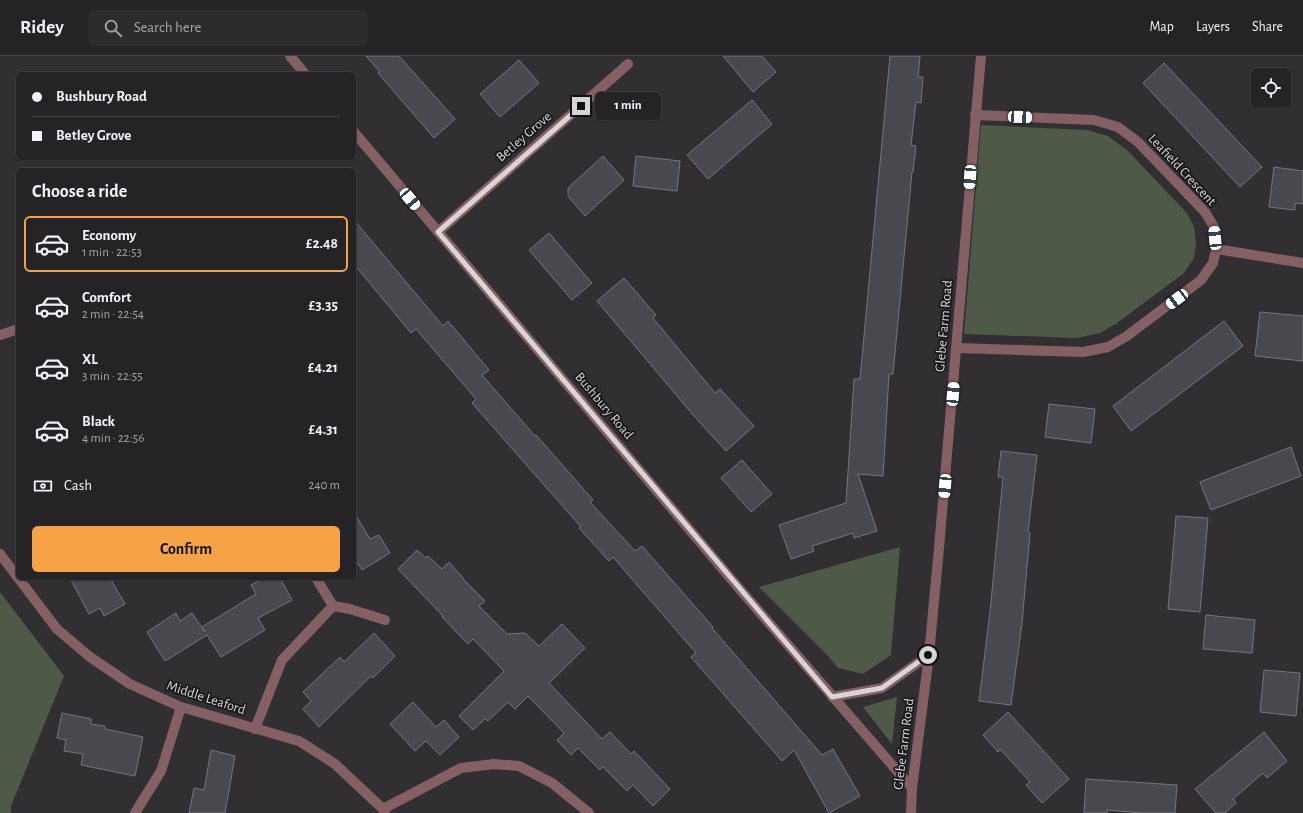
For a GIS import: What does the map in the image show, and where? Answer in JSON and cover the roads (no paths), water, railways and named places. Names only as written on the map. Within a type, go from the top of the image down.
[{"type":"street","points":[[290,56],[303,72]]},
{"type":"street","name":"Glebe Farm Road","points":[[911,813],[912,788],[928,655],[957,348],[981,56]]},
{"type":"street","name":"Betley Grove","points":[[438,232],[628,64]]},
{"type":"street","name":"Leafield Crescent","points":[[957,348],[1083,352],[1108,347],[1127,336],[1201,280],[1213,263],[1216,249],[1214,227],[1204,212],[1138,142],[1118,127],[1094,120],[975,115]]},
{"type":"street","name":"Bushbury Road","points":[[356,134],[748,599],[912,788]]},
{"type":"street","points":[[1216,249],[1303,263]]},
{"type":"street","points":[[0,336],[16,330]]},
{"type":"street","name":"Middle Leaford","points":[[0,554],[16,575]]},
{"type":"street","name":"Middle Leaford","points":[[20,580],[57,629],[90,657],[130,684],[180,707],[299,741],[335,764],[384,811]]},
{"type":"street","points":[[317,580],[333,606],[350,609],[385,620]]},
{"type":"street","points":[[255,728],[282,660],[333,606]]},
{"type":"street","points":[[832,697],[882,688],[928,655]]},
{"type":"street","points":[[135,813],[162,771],[180,707]]},
{"type":"street","points":[[384,811],[461,768],[494,764],[519,766],[552,783],[589,813]]}]
